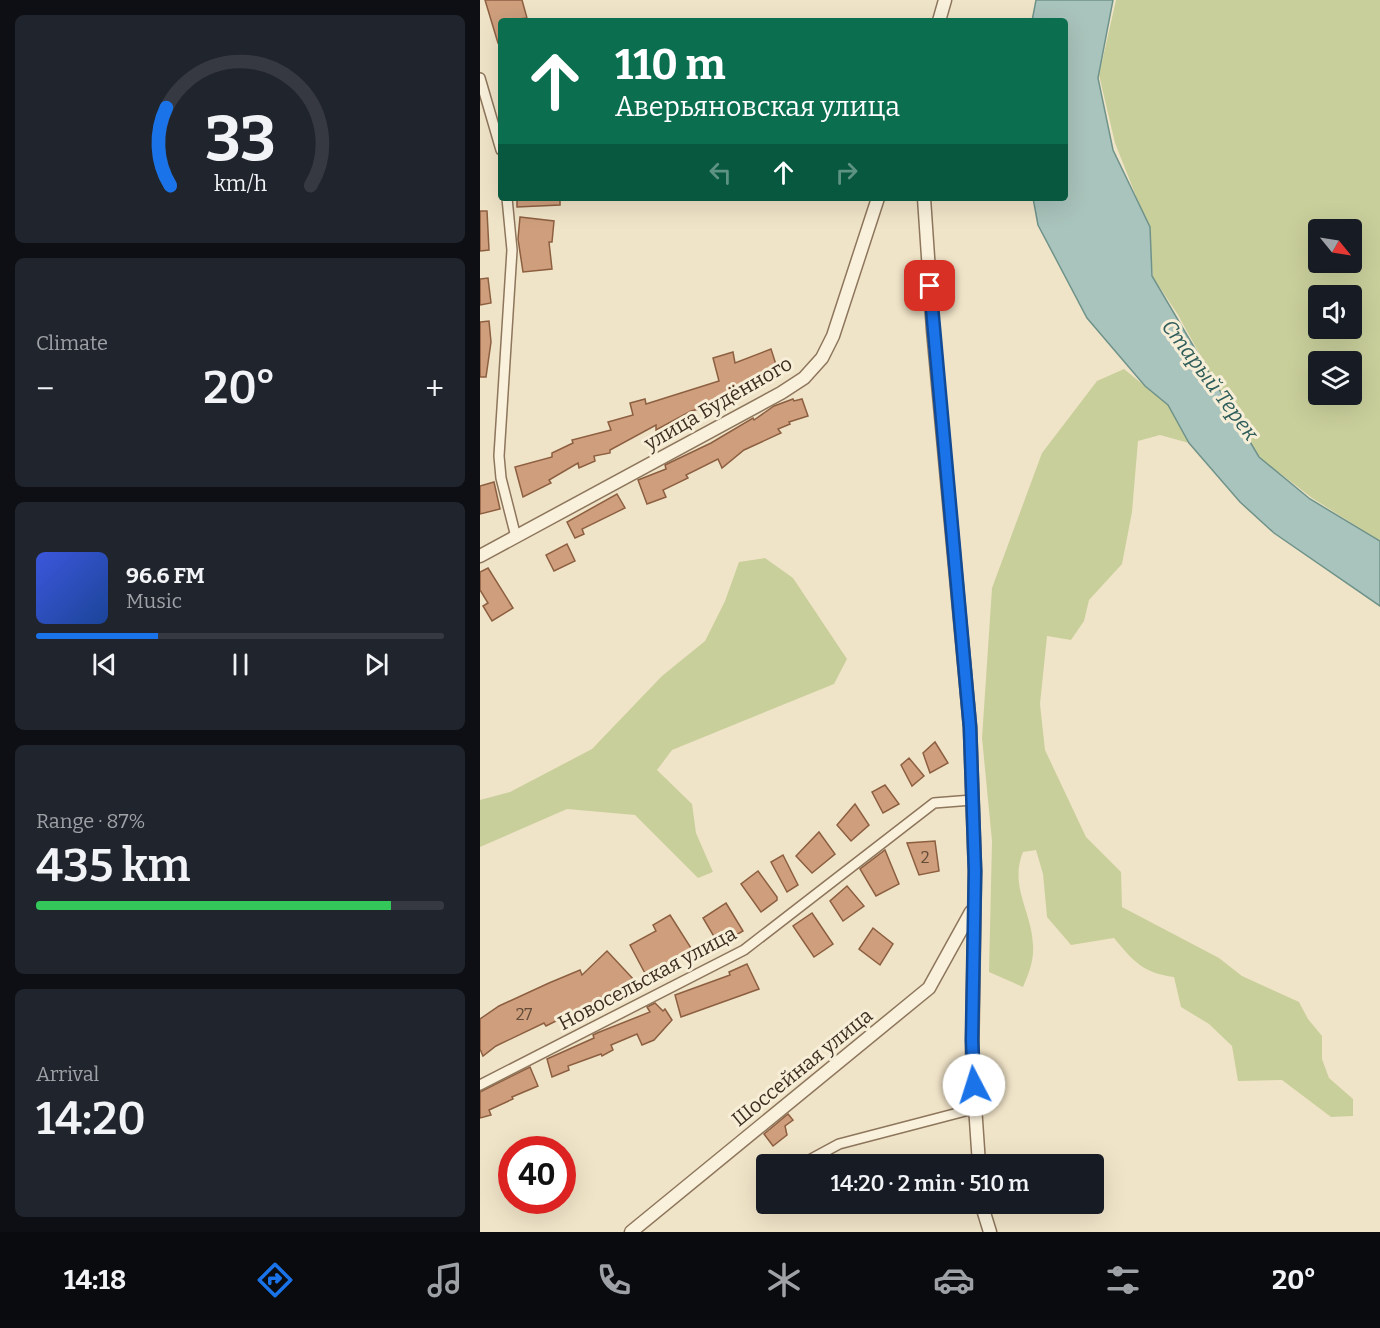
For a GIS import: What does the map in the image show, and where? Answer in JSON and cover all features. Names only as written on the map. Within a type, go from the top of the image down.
[{"type":"street","points":[[940,18],[945,0]]},
{"type":"street","points":[[480,78],[498,140]]},
{"type":"street","points":[[507,201],[512,250],[499,456],[501,478],[516,537]]},
{"type":"street","name":"улица Будённого","points":[[480,556],[781,393],[804,378],[822,358],[833,336],[877,201]]},
{"type":"street","points":[[924,201],[933,330],[970,727],[975,871],[972,911],[972,1062],[978,1154]]},
{"type":"street","name":"Новосельская улица","points":[[480,1085],[744,950],[934,803],[972,800]]},
{"type":"street","name":"Шоссейная улица","points":[[631,1232],[929,988],[972,911]]},
{"type":"street","points":[[820,1154],[839,1144],[976,1108]]},
{"type":"street","points":[[984,1214],[990,1232]]},
{"type":"green space","points":[[1116,0],[1380,0],[1380,541],[1312,498],[1255,454],[1178,315],[1153,277],[1149,229],[1115,143],[1099,75]]},
{"type":"green space","points":[[1124,369],[1168,405],[1189,443],[1160,435],[1138,441],[1132,512],[1122,564],[1089,600],[1084,621],[1071,640],[1047,636],[1040,704],[1045,750],[1086,837],[1121,872],[1122,907],[1219,958],[1242,976],[1299,1002],[1308,1019],[1322,1036],[1322,1059],[1329,1078],[1353,1099],[1353,1116],[1331,1117],[1282,1080],[1238,1081],[1232,1046],[1209,1024],[1181,1007],[1174,977],[1146,969],[1114,938],[1071,945],[1047,917],[1043,874],[1036,850],[1023,852],[1019,864],[1020,888],[1033,945],[1032,962],[1027,977],[1023,987],[989,972],[992,841],[982,738],[992,588],[1042,453],[1097,381]]},
{"type":"green space","points":[[765,558],[793,578],[847,659],[834,684],[672,750],[657,770],[692,804],[696,833],[713,872],[698,878],[635,815],[567,809],[480,847],[480,800],[510,792],[592,749],[662,676],[705,641],[725,601],[739,562]]},
{"type":"water","name":"Старый Терек","points":[[1036,0],[1113,0],[1098,78],[1113,150],[1150,227],[1152,276],[1259,457],[1310,499],[1380,541],[1380,606],[1274,533],[1240,502],[1189,443],[1168,405],[1145,386],[1087,318],[1038,225],[1034,201],[1068,201],[1068,18],[1033,18]]},
{"type":"building","points":[[485,0],[522,0],[527,18],[498,18],[498,43]]},
{"type":"building","points":[[517,201],[560,201],[560,205],[517,207]]},
{"type":"building","points":[[480,211],[487,211],[489,250],[480,251]]},
{"type":"building","points":[[520,217],[554,221],[552,242],[549,242],[552,269],[523,272],[518,239]]},
{"type":"building","points":[[488,278],[491,303],[480,305],[480,279]]},
{"type":"building","points":[[489,321],[491,342],[486,377],[480,377],[480,322]]},
{"type":"building","points":[[771,349],[779,374],[738,385],[739,393],[717,401],[717,405],[691,411],[656,430],[656,425],[610,450],[610,453],[594,456],[595,461],[579,468],[578,463],[549,480],[551,483],[523,497],[515,467],[552,457],[552,453],[573,443],[572,440],[611,430],[608,422],[633,415],[630,403],[645,399],[646,404],[719,381],[713,358],[733,352],[735,363]]},
{"type":"building","points":[[793,399],[794,401],[802,399],[808,416],[789,422],[790,424],[778,429],[781,433],[744,450],[722,468],[718,459],[686,475],[688,478],[663,490],[666,497],[647,504],[638,480],[666,469],[665,465],[711,443],[753,418],[754,420],[774,406]]},
{"type":"building","points":[[494,482],[500,509],[480,514],[480,486]]},
{"type":"building","points":[[617,494],[625,508],[582,529],[584,534],[575,538],[567,522]]},
{"type":"building","points":[[567,544],[575,561],[554,571],[546,555]]},
{"type":"building","points":[[488,568],[513,608],[492,621],[483,606],[488,603],[480,590],[480,572]]},
{"type":"building","points":[[935,742],[948,763],[930,773],[923,753]]},
{"type":"building","points":[[909,758],[924,776],[912,786],[901,765]]},
{"type":"building","points":[[885,785],[899,804],[883,813],[872,792]]},
{"type":"building","points":[[855,804],[869,825],[851,841],[837,825]]},
{"type":"building","points":[[819,832],[835,854],[812,873],[796,856]]},
{"type":"building","points":[[935,841],[939,871],[919,875],[907,843]]},
{"type":"building","points":[[885,850],[899,884],[876,896],[860,869]]},
{"type":"building","points":[[783,855],[798,885],[787,892],[771,862]]},
{"type":"building","points":[[758,871],[777,897],[777,900],[761,912],[741,884]]},
{"type":"building","points":[[847,886],[864,906],[843,921],[830,901]]},
{"type":"building","points":[[726,903],[743,931],[719,945],[703,918]]},
{"type":"building","points":[[812,913],[833,944],[814,957],[793,926]]},
{"type":"building","points":[[670,915],[691,948],[647,977],[630,945],[656,931],[653,925]]},
{"type":"building","points":[[873,928],[893,944],[880,965],[859,949]]},
{"type":"building","points":[[607,951],[636,982],[594,1001],[596,1006],[579,1013],[578,1010],[546,1026],[544,1023],[496,1046],[483,1056],[480,1049],[480,1019],[499,1006],[549,983],[580,970],[582,975]]},
{"type":"building","points":[[747,964],[759,989],[681,1017],[675,995],[730,975],[729,972]]},
{"type":"building","points":[[655,1003],[663,1011],[665,1009],[672,1020],[654,1040],[642,1045],[637,1034],[611,1045],[613,1050],[602,1056],[601,1054],[568,1066],[569,1070],[552,1077],[547,1059],[594,1038],[593,1035],[597,1033],[650,1012],[647,1007]]},
{"type":"building","points":[[530,1067],[538,1086],[512,1097],[513,1099],[489,1110],[491,1115],[480,1118],[480,1092]]},
{"type":"building","points":[[788,1114],[793,1120],[785,1126],[787,1135],[773,1146],[764,1134]]},
{"type":"route","points":[[930,286],[970,727],[975,871],[972,911],[974,1085]]}]
